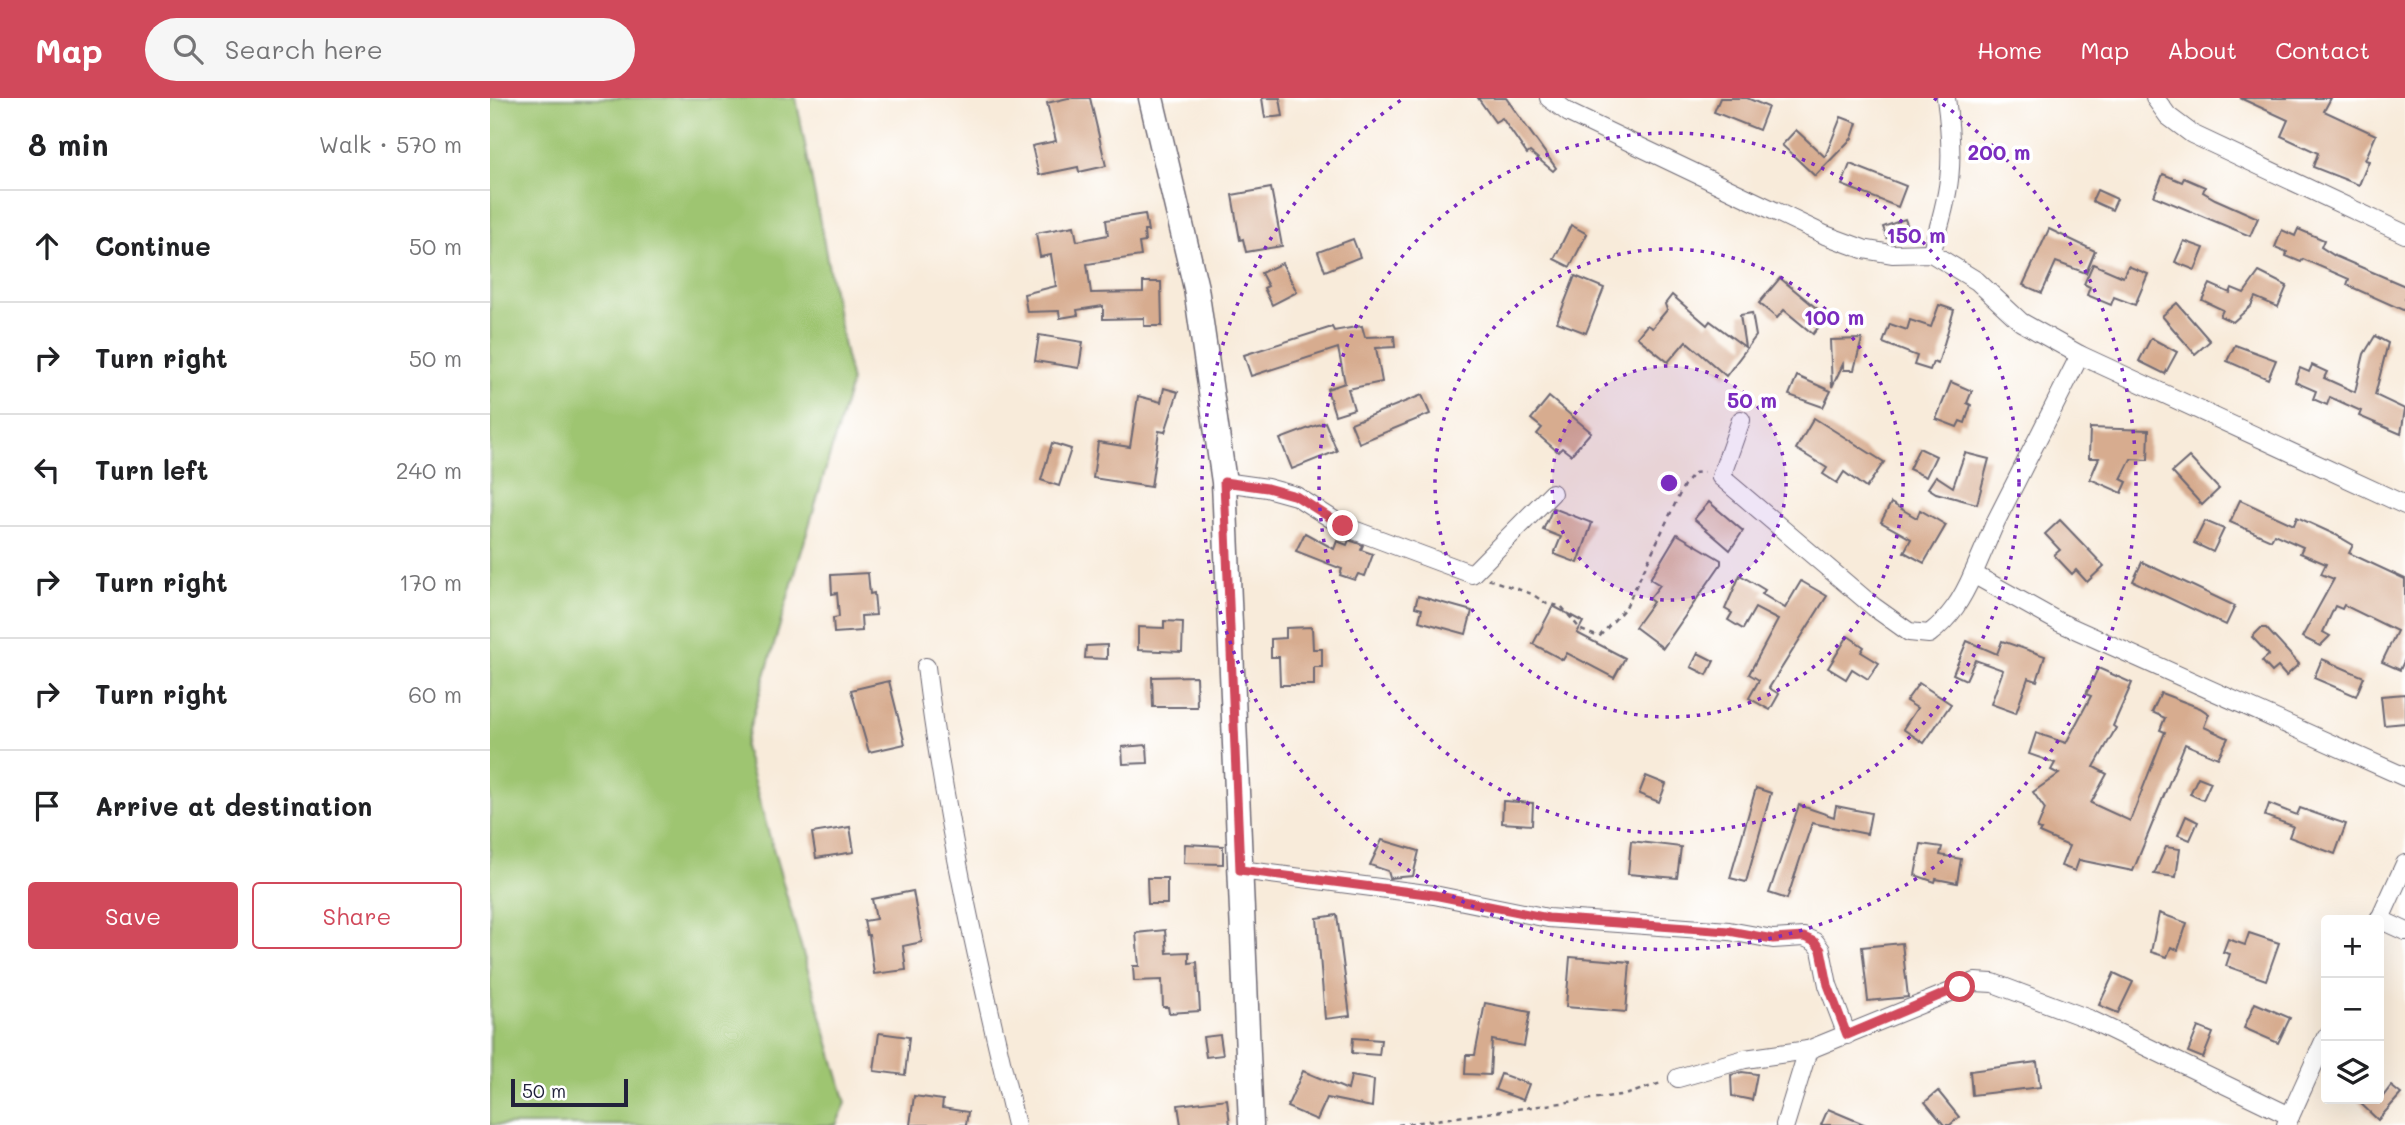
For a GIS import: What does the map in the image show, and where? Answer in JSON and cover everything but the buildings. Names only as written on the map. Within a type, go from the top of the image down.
[{"type":"street","points":[[1151,98],[1196,288],[1224,482],[1251,1125]]},
{"type":"street","points":[[1549,98],[1569,113],[1825,235],[1863,249],[1892,254],[1931,253],[1977,281],[2021,322],[2080,355],[2405,505]]},
{"type":"street","points":[[1931,253],[1946,205],[1953,163],[1946,98]]},
{"type":"street","points":[[2155,98],[2168,116],[2192,134],[2405,234]]},
{"type":"street","points":[[1741,420],[1721,477],[1854,591],[1909,632],[1929,634],[1946,620],[1960,602],[1996,521],[2080,355]]},
{"type":"street","points":[[1224,482],[1267,488],[1296,496],[1343,526],[1472,574],[1552,493]]},
{"type":"street","points":[[1973,574],[2059,622],[2405,777]]},
{"type":"street","points":[[926,667],[937,753],[979,969],[1016,1125]]},
{"type":"street","points":[[2381,915],[2405,864]]},
{"type":"street","points":[[1240,870],[1434,895],[1548,918],[1729,931],[1773,939],[1804,937],[1815,942],[1821,950],[1828,985],[1847,1035]]},
{"type":"street","points":[[2384,922],[2405,931]]},
{"type":"street","points":[[1678,1078],[1745,1059],[1808,1051],[1975,982],[1993,984],[2089,1019],[2288,1121],[2324,1041]]},
{"type":"street","points":[[1785,1125],[1808,1051]]},
{"type":"path","points":[[1472,574],[1561,606],[1581,630],[1599,636],[1626,607],[1685,485],[1694,473],[1707,471],[1721,477]]},
{"type":"path","points":[[1398,1125],[1628,1094],[1678,1078]]},
{"type":"green space","points":[[490,98],[796,98],[851,383],[744,747],[846,1103],[836,1125],[490,1125]]},
{"type":"route","points":[[1343,526],[1296,496],[1267,488],[1224,482],[1240,870],[1434,895],[1548,918],[1729,931],[1773,939],[1804,937],[1815,942],[1821,950],[1828,985],[1847,1035],[1896,1017],[1960,987]]}]
